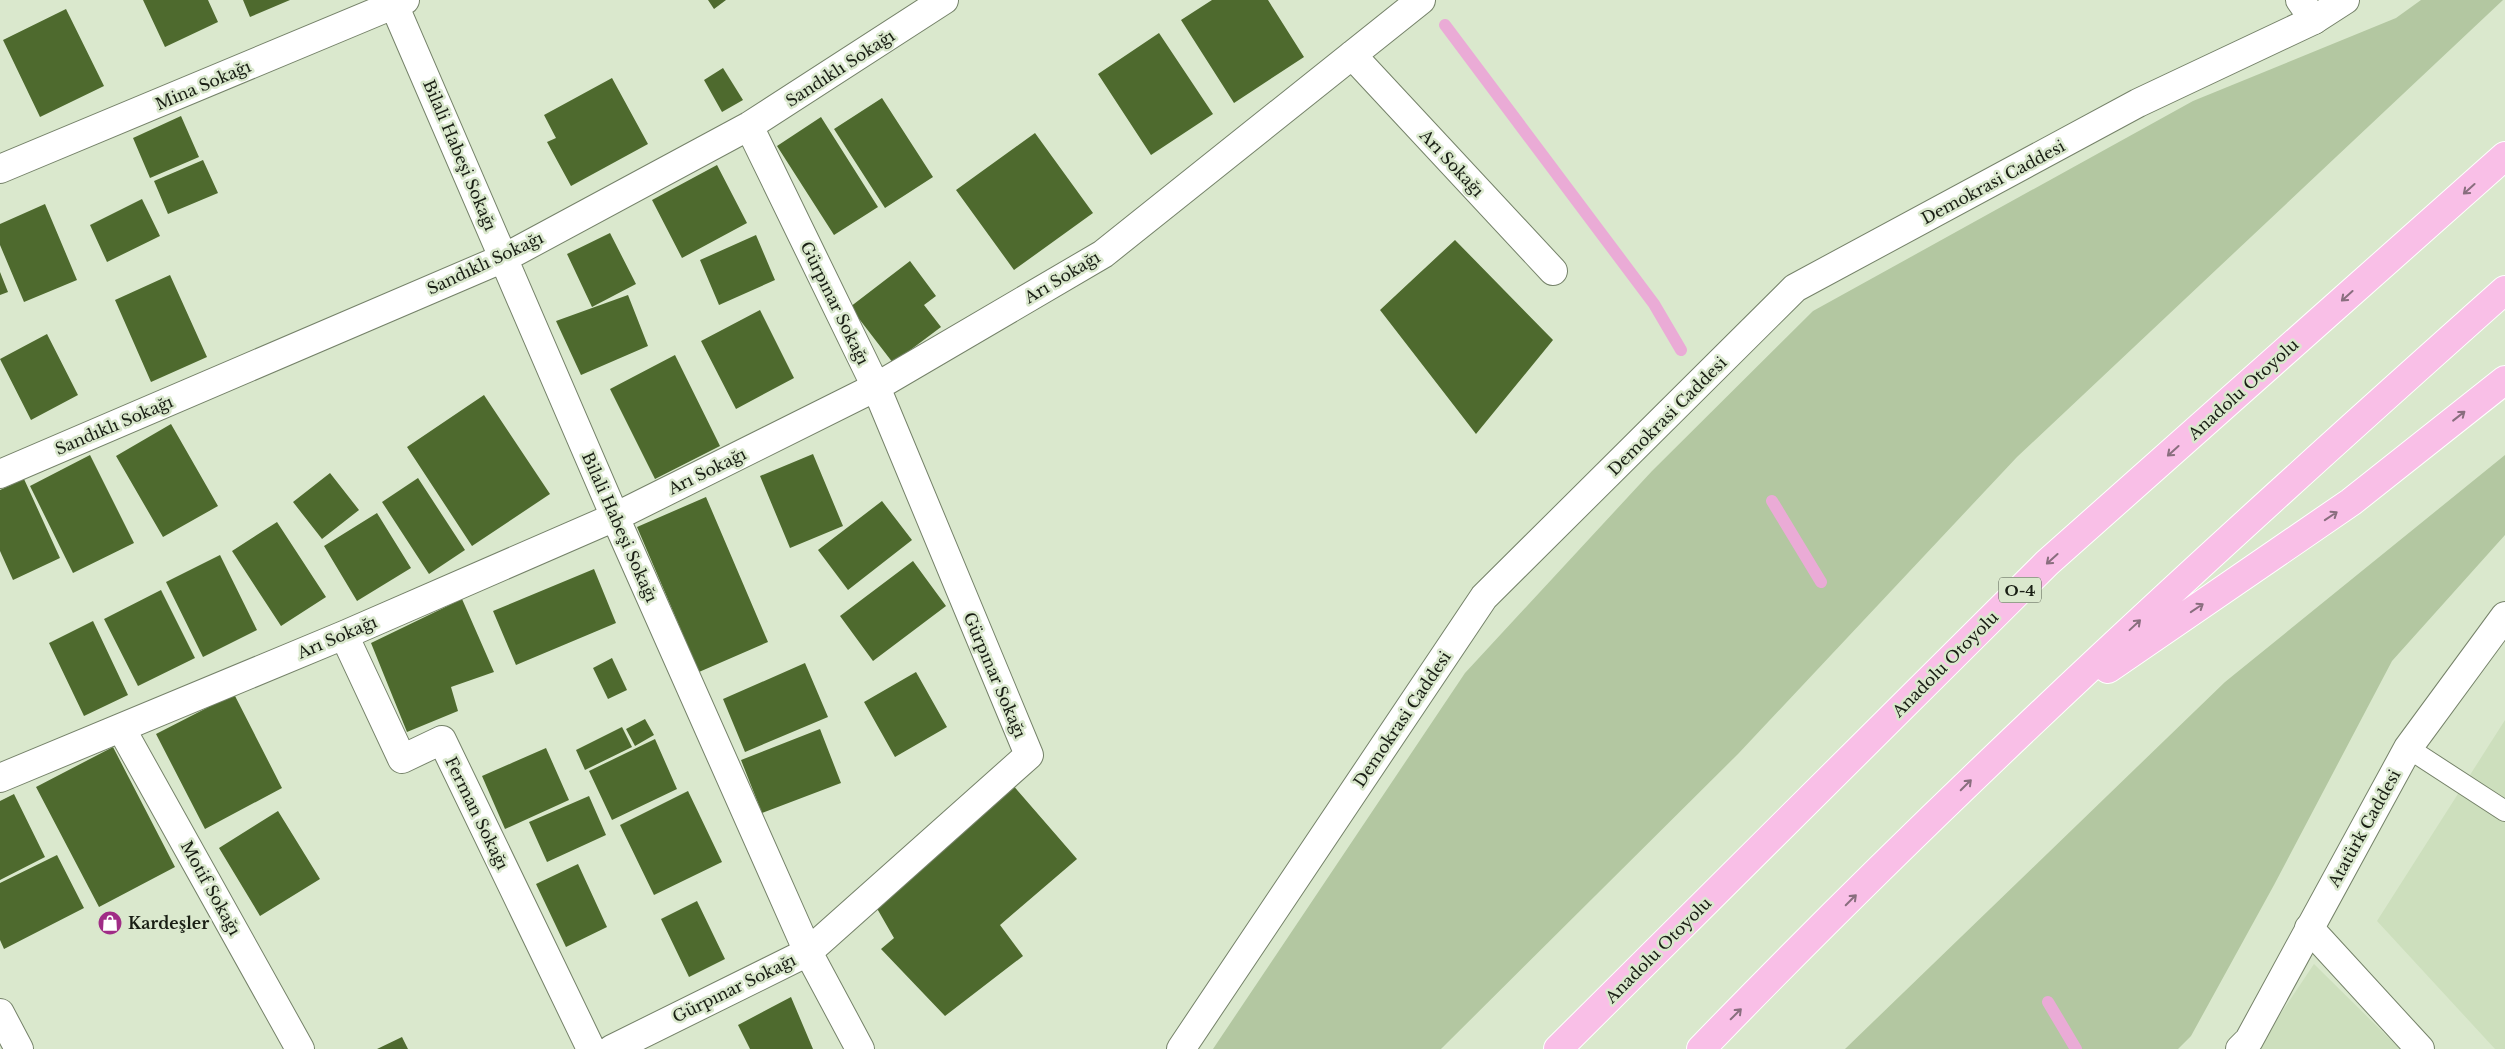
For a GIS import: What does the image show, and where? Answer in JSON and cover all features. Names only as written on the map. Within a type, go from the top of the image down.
[{"type":"highway","name":"Anadolu Otoyolu","points":[[1558,1049],[2047,563],[2505,156]]},
{"type":"highway","points":[[1702,1049],[2027,725],[2332,443],[2505,290]]},
{"type":"highway","points":[[2027,725],[2351,502],[2505,380]]},
{"type":"street","name":"Sandıklı Sokağı","points":[[0,474],[504,258],[749,126],[944,0]]},
{"type":"street","name":"Arı Sokağı","points":[[0,778],[344,635],[615,516],[876,387],[1103,254],[1421,0]]},
{"type":"street","name":"Demokrasi Caddesi","points":[[1181,1049],[1484,597],[1795,288],[2307,10],[2345,0]]},
{"type":"street","name":"Mina Sokağı","points":[[0,169],[398,2]]},
{"type":"street","name":"Bilali Habeşi Sokağı","points":[[398,2],[504,258],[615,516],[808,952],[860,1049]]},
{"type":"street","name":"Arı Sokağı","points":[[1352,55],[1553,271]]},
{"type":"street","name":"Gürpınar Sokağı","points":[[612,1049],[808,952],[1029,755],[876,387],[749,126]]},
{"type":"street","name":"Atatürk Caddesi","points":[[2240,1049],[2249,1040],[2408,748],[2505,616]]},
{"type":"street","name":"Ferman Sokağı","points":[[344,635],[402,759],[442,740],[591,1049]]},
{"type":"street","name":"Motif Sokağı","points":[[121,728],[300,1049]]},
{"type":"street","points":[[2309,928],[2420,1049]]},
{"type":"street","points":[[0,1013],[19,1049]]},
{"type":"lane","points":[[2408,748],[2505,811]]},
{"type":"shaded area","points":[[2421,0],[2503,0],[2017,457],[1738,754],[1441,1049],[1213,1049],[1465,673],[1652,471],[1813,311],[2193,101],[2396,18]]},
{"type":"shaded area","points":[[2505,455],[2505,535],[2392,661],[2274,885],[2191,1036],[2178,1049],[1845,1049],[2225,682]]},
{"type":"shaded area","points":[[2505,720],[2505,1049],[2495,1049],[2377,921]]},
{"type":"shaded area","points":[[2314,964],[2400,1049],[2257,1049]]},
{"type":"building","points":[[143,0],[208,0],[218,22],[165,47]]},
{"type":"building","points":[[243,0],[290,0],[250,17]]},
{"type":"building","points":[[708,0],[726,0],[714,9]]},
{"type":"building","points":[[1212,0],[1268,0],[1304,57],[1234,103],[1181,20]]},
{"type":"building","points":[[66,9],[104,86],[40,117],[3,40]]},
{"type":"building","points":[[1159,33],[1213,114],[1151,155],[1098,74]]},
{"type":"building","points":[[723,68],[743,100],[722,112],[704,80]]},
{"type":"building","points":[[612,78],[648,144],[571,186],[547,142],[556,138],[544,115]]},
{"type":"building","points":[[882,98],[933,177],[885,208],[834,129]]},
{"type":"building","points":[[181,116],[199,157],[150,178],[133,138]]},
{"type":"building","points":[[821,117],[878,207],[834,235],[777,146]]},
{"type":"building","points":[[1035,133],[1093,213],[1014,270],[956,190]]},
{"type":"building","points":[[203,160],[218,193],[168,214],[154,181]]},
{"type":"building","points":[[717,165],[747,223],[682,258],[652,200]]},
{"type":"building","points":[[142,199],[160,236],[107,262],[90,225]]},
{"type":"building","points":[[45,204],[77,280],[24,302],[0,245],[0,224]]},
{"type":"building","points":[[610,233],[636,284],[592,307],[567,254]]},
{"type":"building","points":[[756,235],[775,280],[719,305],[700,260]]},
{"type":"building","points":[[1455,240],[1553,340],[1476,434],[1380,310]]},
{"type":"building","points":[[910,261],[936,296],[924,305],[941,327],[893,363],[850,307]]},
{"type":"building","points":[[0,272],[8,292],[0,295]]},
{"type":"building","points":[[170,275],[207,357],[151,382],[115,300]]},
{"type":"building","points":[[628,295],[648,346],[581,375],[556,321]]},
{"type":"building","points":[[760,310],[794,378],[736,409],[701,341]]},
{"type":"building","points":[[47,334],[78,395],[31,420],[0,359]]},
{"type":"building","points":[[675,355],[720,446],[655,479],[610,389]]},
{"type":"building","points":[[484,395],[550,494],[472,546],[407,447]]},
{"type":"building","points":[[171,424],[218,506],[163,537],[116,456]]},
{"type":"building","points":[[813,454],[843,526],[790,548],[760,476]]},
{"type":"building","points":[[90,455],[134,543],[73,573],[30,486]]},
{"type":"building","points":[[330,473],[359,510],[322,539],[293,502]]},
{"type":"building","points":[[418,478],[465,550],[429,574],[382,502]]},
{"type":"building","points":[[24,479],[60,558],[13,580],[0,551],[0,490]]},
{"type":"building","points":[[706,497],[768,642],[699,672],[637,527]]},
{"type":"building","points":[[882,501],[912,540],[848,590],[818,550]]},
{"type":"building","points":[[377,513],[411,568],[357,601],[324,546]]},
{"type":"building","points":[[277,522],[326,597],[281,626],[232,551]]},
{"type":"building","points":[[220,555],[257,630],[203,657],[166,582]]},
{"type":"building","points":[[913,561],[946,606],[873,661],[840,616]]},
{"type":"building","points":[[594,569],[616,623],[516,665],[493,611]]},
{"type":"building","points":[[161,590],[195,658],[138,686],[104,619]]},
{"type":"building","points":[[462,599],[494,672],[451,687],[458,711],[407,732],[371,643]]},
{"type":"building","points":[[93,621],[128,695],[84,716],[49,643]]},
{"type":"building","points":[[612,658],[627,690],[608,699],[593,668]]},
{"type":"building","points":[[805,663],[828,717],[745,752],[723,699]]},
{"type":"building","points":[[916,672],[947,727],[895,757],[864,702]]},
{"type":"building","points":[[234,694],[282,788],[205,829],[156,734]]},
{"type":"building","points":[[645,719],[654,735],[635,746],[626,729]]},
{"type":"building","points":[[622,727],[632,747],[585,770],[576,750]]},
{"type":"building","points":[[820,729],[841,783],[762,813],[741,760]]},
{"type":"building","points":[[655,739],[677,789],[612,820],[589,771]]},
{"type":"building","points":[[113,747],[175,867],[99,907],[36,787]]},
{"type":"building","points":[[546,748],[569,800],[505,829],[482,776]]},
{"type":"building","points":[[1011,783],[1077,859],[1000,925],[1023,956],[945,1016],[881,949],[894,938],[875,905]]},
{"type":"building","points":[[688,791],[722,862],[654,895],[620,825]]},
{"type":"building","points":[[14,794],[45,857],[0,880],[0,801]]},
{"type":"building","points":[[589,796],[606,835],[547,862],[529,822]]},
{"type":"building","points":[[278,811],[320,879],[260,916],[219,848]]},
{"type":"building","points":[[57,855],[84,908],[4,949],[0,940],[0,883]]},
{"type":"building","points":[[578,864],[607,927],[566,947],[536,884]]},
{"type":"building","points":[[697,901],[725,959],[689,977],[661,919]]},
{"type":"building","points":[[791,997],[813,1049],[750,1049],[738,1025]]},
{"type":"building","points":[[402,1037],[408,1049],[377,1049]]},
{"type":"waterway","points":[[1445,25],[1654,304],[1681,350]]},
{"type":"waterway","points":[[1772,501],[1821,582]]},
{"type":"waterway","points":[[2048,1002],[2076,1049]]},
{"type":"place","name":"Kardeşler","points":[[110,923]]}]
